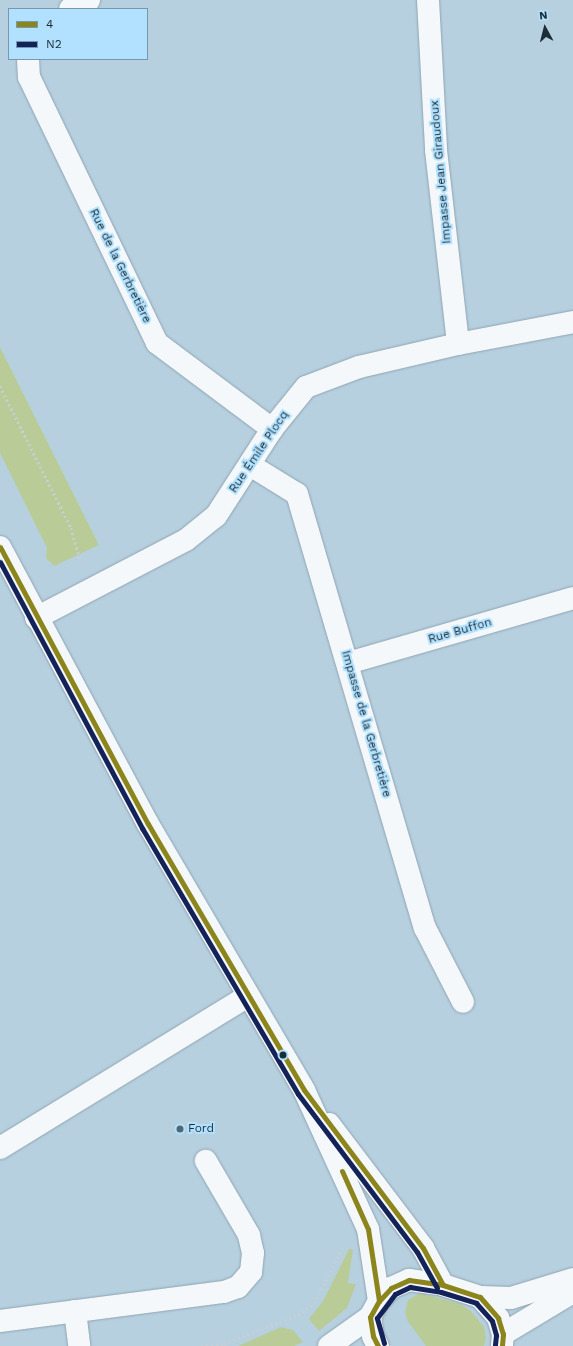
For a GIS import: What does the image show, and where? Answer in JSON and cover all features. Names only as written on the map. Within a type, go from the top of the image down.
[{"type":"street","points":[[72,8],[89,0]]},
{"type":"street","name":"Impasse Jean Giraudoux","points":[[428,0],[436,150],[458,344]]},
{"type":"street","name":"Rue de la Gerbretière","points":[[28,60],[28,77],[157,343],[272,429]]},
{"type":"street","name":"Rue Émile Plocq","points":[[36,618],[186,540],[216,516],[272,429],[306,387],[359,367],[458,344],[573,322]]},
{"type":"street","name":"Impasse de la Gerbretière","points":[[250,465],[297,494],[425,928],[462,1002]]},
{"type":"street","points":[[0,546],[36,618],[148,824],[304,1090],[368,1228],[375,1309],[373,1336],[378,1346]]},
{"type":"street","name":"Rue Buffon","points":[[348,663],[573,598]]},
{"type":"street","points":[[0,1148],[248,996]]},
{"type":"street","points":[[304,1090],[423,1248],[443,1284]]},
{"type":"street","points":[[0,1321],[224,1292],[238,1287],[251,1272],[253,1253],[249,1235],[206,1161]]},
{"type":"street","points":[[329,1346],[375,1309],[391,1288],[409,1280],[443,1284],[480,1297],[511,1298],[573,1279]]},
{"type":"street","points":[[480,1297],[492,1309],[502,1340],[573,1292]]},
{"type":"street","points":[[75,1311],[79,1346]]},
{"type":"path","points":[[0,386],[71,528],[89,591]]},
{"type":"path","points":[[201,1346],[224,1344],[298,1315],[314,1303],[343,1247],[343,1242]]},
{"type":"green space","points":[[0,347],[99,545],[54,566],[46,558],[47,548],[0,453]]},
{"type":"green space","points":[[349,1249],[353,1250],[348,1283],[356,1284],[347,1308],[319,1331],[309,1319],[323,1301]]},
{"type":"green space","points":[[420,1293],[460,1304],[471,1311],[484,1327],[486,1338],[484,1346],[426,1346],[407,1320],[405,1312],[408,1300]]},
{"type":"green space","points":[[281,1327],[293,1330],[303,1342],[294,1346],[238,1346]]},
{"type":"transit line","name":"4","points":[[0,547],[148,824],[304,1090],[423,1248],[443,1285]]},
{"type":"transit line","name":"N2","points":[[0,562],[142,828],[298,1094],[417,1252],[437,1288]]},
{"type":"transit line","name":"4","points":[[342,1171],[368,1229],[379,1301]]},
{"type":"transit line","name":"4","points":[[378,1346],[373,1336],[370,1317],[379,1301],[391,1288],[409,1280],[443,1285],[480,1297],[498,1318],[503,1334],[502,1346]]},
{"type":"transit line","name":"N2","points":[[384,1343],[377,1318],[395,1294],[410,1287],[441,1292],[476,1303],[492,1321],[496,1335],[495,1345]]},
{"type":"place","name":"Ford","points":[[180,1129]]}]
